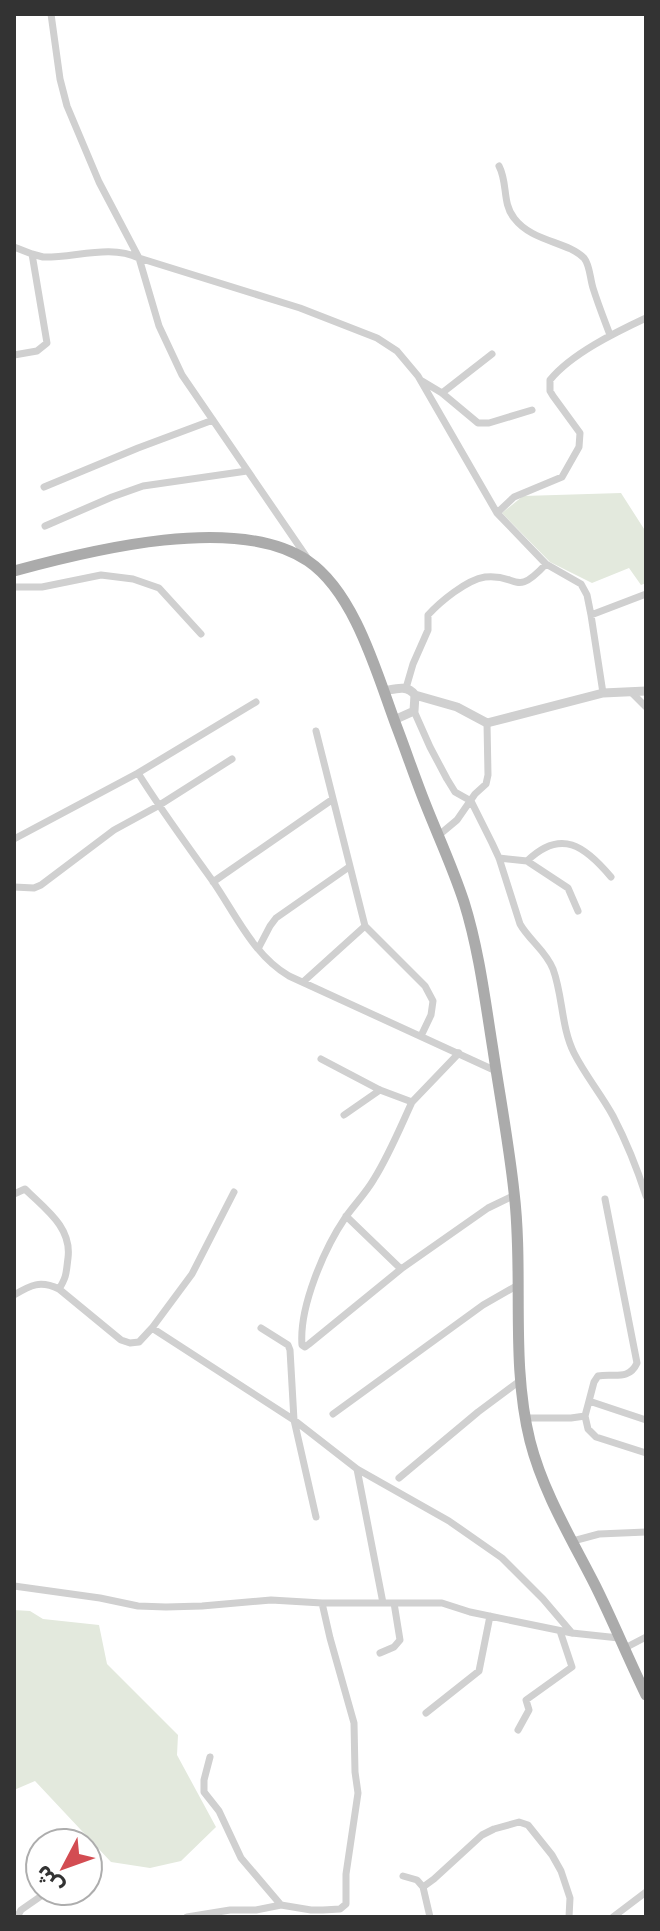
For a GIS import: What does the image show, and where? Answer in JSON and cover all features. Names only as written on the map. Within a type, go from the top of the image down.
[{"type":"main road","points":[[14,571],[95,551],[177,539],[241,539],[290,550],[311,563],[336,589],[349,611],[365,640],[464,901],[472,932],[515,1195],[521,1380],[530,1442],[552,1502],[599,1593],[646,1695]]},
{"type":"street","points":[[51,14],[67,106],[99,182],[139,258],[165,342],[182,375],[311,563]]},
{"type":"street","points":[[499,166],[504,178],[507,206],[519,224],[586,261],[610,335]]},
{"type":"street","points":[[14,247],[52,257],[116,251],[130,253],[300,308],[377,338],[397,351],[421,381],[497,513],[546,564],[581,584],[587,595],[603,693]]},
{"type":"street","points":[[14,355],[37,351],[47,343],[32,254]]},
{"type":"street","points":[[497,513],[514,497],[558,480],[579,447],[580,433],[550,391],[550,380],[610,335],[646,318]]},
{"type":"street","points":[[442,393],[492,354]]},
{"type":"street","points":[[421,381],[442,393],[478,423],[489,423],[532,410]]},
{"type":"street","points":[[44,487],[213,420]]},
{"type":"street","points":[[45,526],[143,486],[247,471]]},
{"type":"street","points":[[546,564],[527,582],[520,584],[484,577],[438,604],[428,615],[428,630],[413,664],[410,692],[414,711],[447,779],[455,792],[471,801],[499,858],[520,924],[553,969],[574,1053],[613,1117],[646,1196]]},
{"type":"street","points":[[14,587],[42,587],[101,575],[133,579],[159,588],[201,634]]},
{"type":"street","points":[[591,615],[646,594]]},
{"type":"street","points":[[384,691],[410,692],[457,707],[487,723],[603,693],[646,691]]},
{"type":"street","points":[[631,692],[646,707]]},
{"type":"street","points":[[14,839],[138,773],[256,702]]},
{"type":"street","points":[[394,720],[414,711]]},
{"type":"street","points":[[439,835],[457,820],[486,784],[487,723]]},
{"type":"street","points":[[316,731],[365,926],[425,986],[433,1001],[431,1015],[421,1036]]},
{"type":"street","points":[[14,887],[34,888],[41,885],[96,843],[232,759]]},
{"type":"street","points":[[138,773],[258,949],[279,970],[496,1071]]},
{"type":"street","points":[[213,882],[333,799]]},
{"type":"street","points":[[527,861],[544,847],[574,845],[597,860],[611,877]]},
{"type":"street","points":[[499,858],[527,861],[568,888],[578,911]]},
{"type":"street","points":[[258,949],[276,918],[349,867]]},
{"type":"street","points":[[303,982],[365,926]]},
{"type":"street","points":[[459,1053],[412,1102],[373,1181],[346,1216],[327,1250],[312,1290],[302,1345],[305,1347],[309,1344],[401,1269],[488,1208],[515,1195]]},
{"type":"street","points":[[321,1059],[380,1090],[412,1102]]},
{"type":"street","points":[[344,1115],[380,1090]]},
{"type":"street","points":[[14,1194],[25,1189],[43,1204],[68,1240],[67,1276],[59,1289]]},
{"type":"street","points":[[14,1295],[37,1284],[47,1283],[59,1289],[121,1340],[139,1342],[192,1274],[234,1192]]},
{"type":"street","points":[[605,1199],[637,1363],[624,1376],[598,1376],[585,1416],[588,1429],[596,1437],[646,1453]]},
{"type":"street","points":[[346,1216],[401,1269]]},
{"type":"street","points":[[333,1414],[483,1305],[519,1285]]},
{"type":"street","points":[[152,1328],[294,1420],[357,1469],[449,1521],[502,1558],[572,1633]]},
{"type":"street","points":[[261,1328],[288,1345],[290,1350],[294,1420],[316,1517]]},
{"type":"street","points":[[399,1478],[521,1380]]},
{"type":"street","points":[[589,1401],[646,1420]]},
{"type":"street","points":[[525,1418],[585,1416]]},
{"type":"street","points":[[357,1469],[383,1603]]},
{"type":"street","points":[[573,1541],[599,1534],[646,1532]]},
{"type":"street","points":[[14,1586],[138,1606],[271,1600],[442,1603],[621,1643],[645,1639]]},
{"type":"street","points":[[187,1917],[281,1905],[311,1910],[340,1909],[346,1904],[346,1874],[358,1793],[354,1723],[322,1603]]},
{"type":"street","points":[[380,1653],[394,1647],[400,1640],[394,1603]]},
{"type":"street","points":[[426,1713],[479,1671],[490,1616]]},
{"type":"street","points":[[518,1730],[529,1710],[526,1700],[572,1667],[560,1631]]},
{"type":"street","points":[[210,1757],[204,1792],[219,1811],[241,1858],[281,1905]]},
{"type":"street","points":[[423,1887],[482,1835],[519,1822],[528,1825],[561,1871],[570,1898],[569,1917]]},
{"type":"street","points":[[403,1876],[417,1880],[423,1887],[430,1917]]},
{"type":"street","points":[[613,1917],[646,1892]]},
{"type":"shaded area","points":[[621,493],[646,532],[646,583],[641,585],[629,568],[592,583],[550,562],[502,513],[523,496]]},
{"type":"shaded area","points":[[14,1610],[30,1611],[43,1619],[99,1625],[107,1664],[178,1735],[177,1755],[216,1827],[181,1861],[150,1868],[111,1862],[104,1855],[104,1827],[78,1827],[35,1781],[14,1790]]}]
